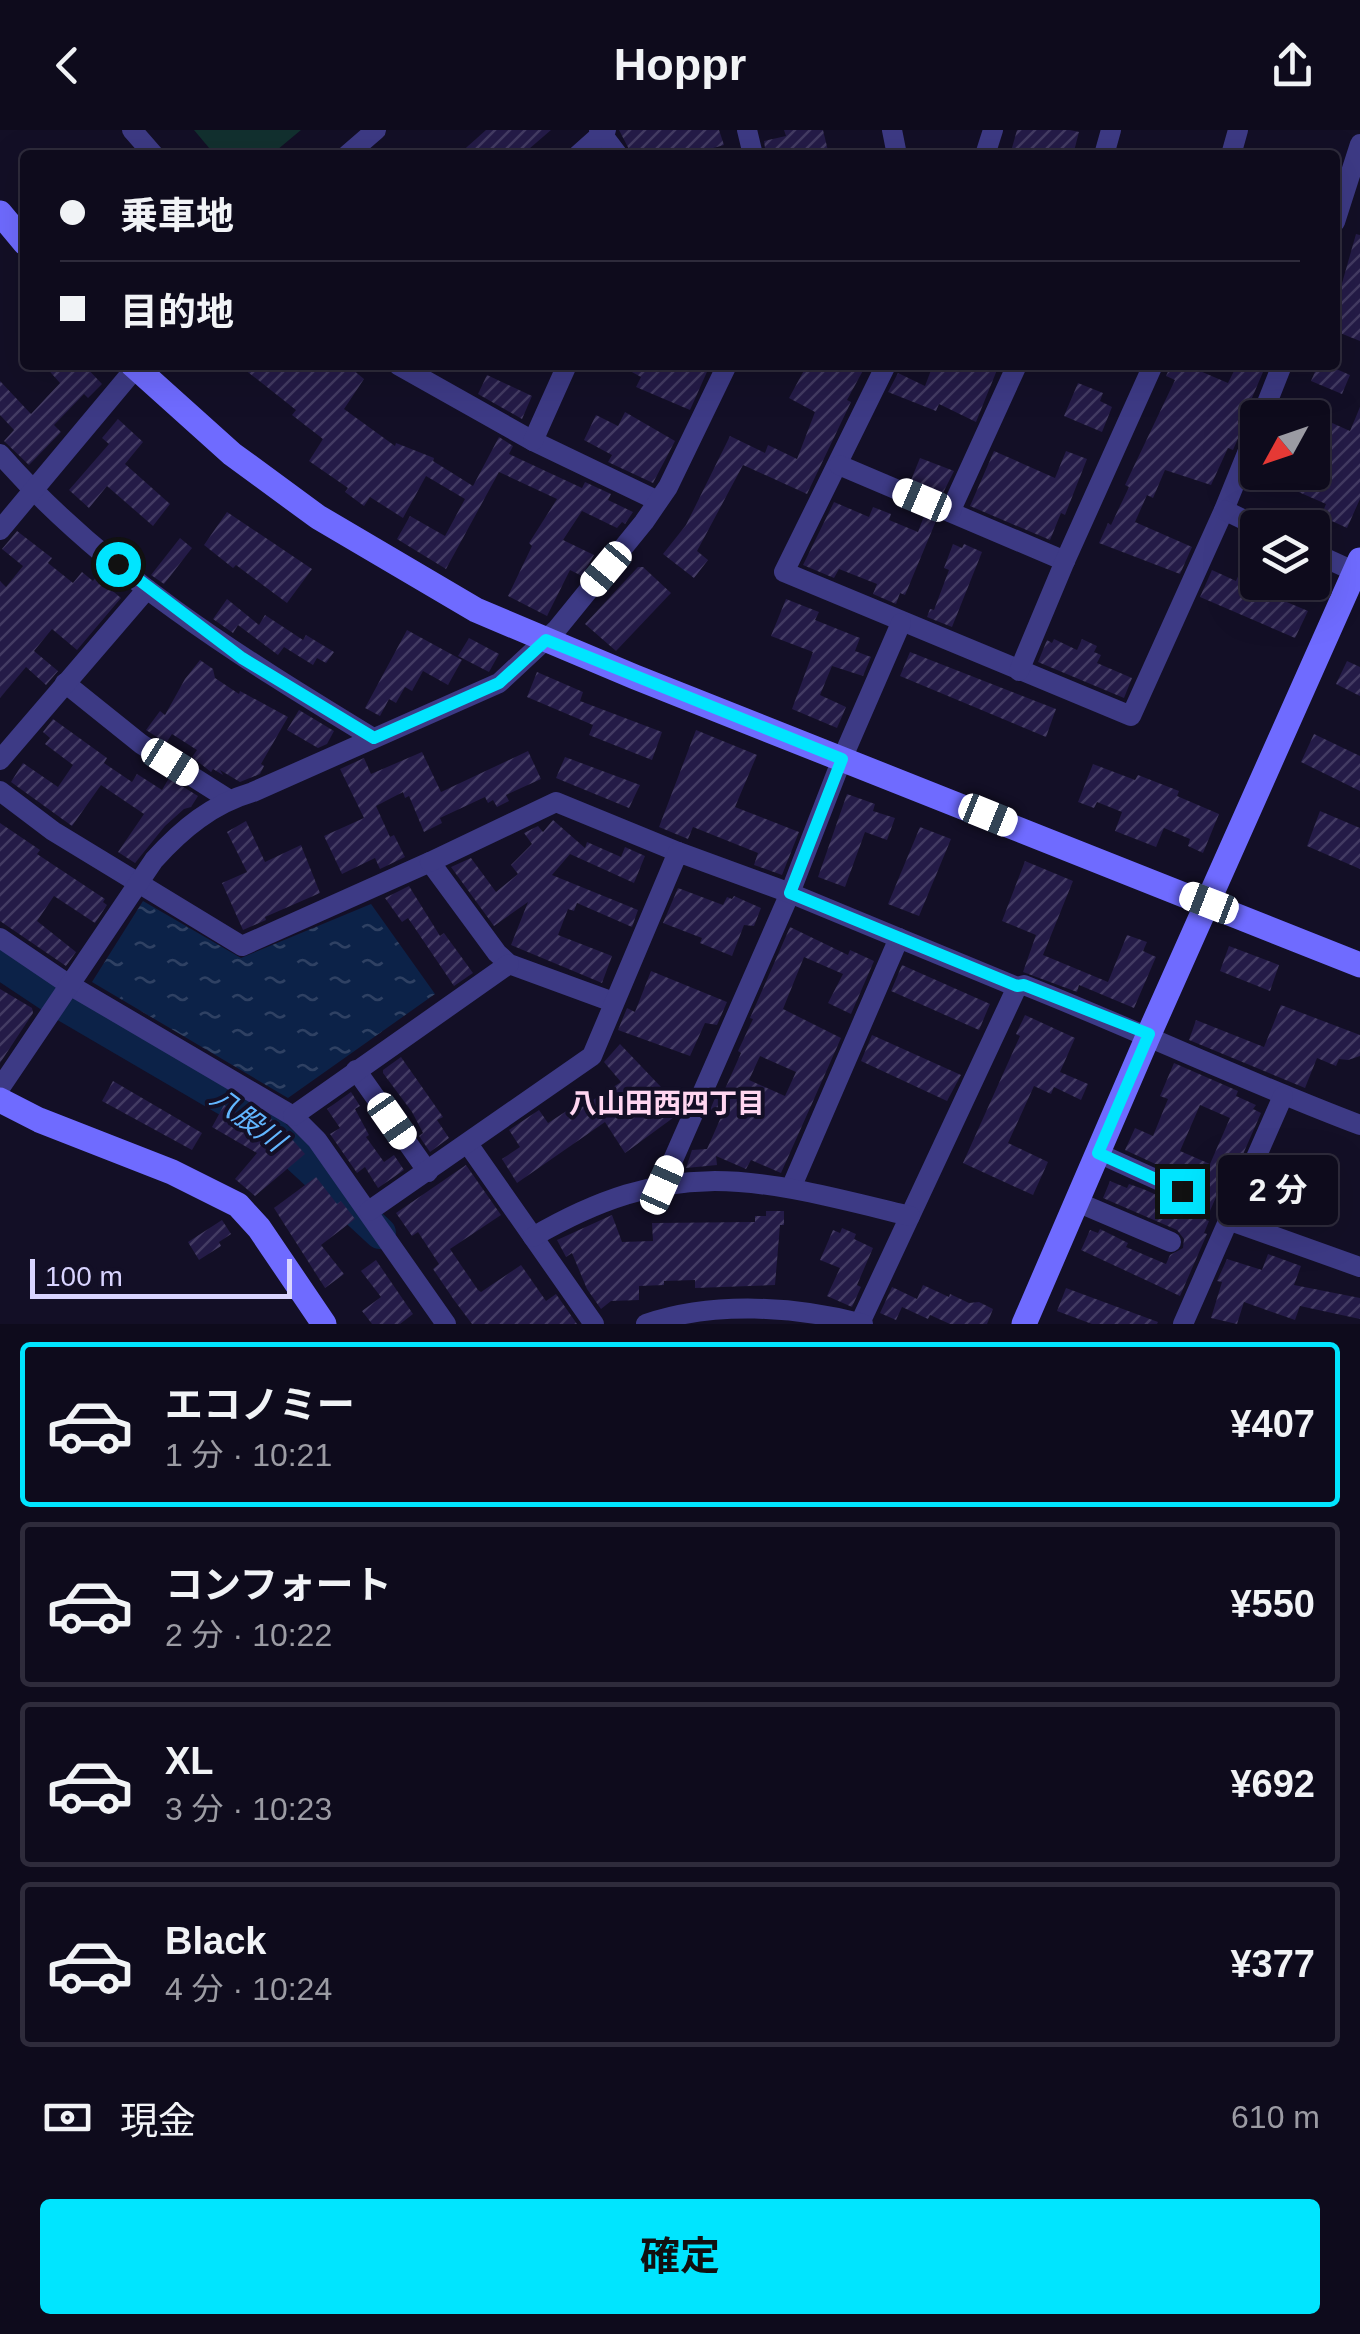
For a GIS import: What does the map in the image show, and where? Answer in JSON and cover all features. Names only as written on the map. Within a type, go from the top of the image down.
[{"type":"street","points":[[132,130],[150,150]]},
{"type":"street","points":[[353,150],[376,130]]},
{"type":"street","points":[[583,150],[603,131]]},
{"type":"street","points":[[1352,199],[1360,144]]},
{"type":"street","points":[[0,213],[20,237]]},
{"type":"street","points":[[0,530],[133,370]]},
{"type":"street","points":[[140,370],[232,454],[318,518],[476,610],[1360,965]]},
{"type":"street","points":[[407,370],[533,441],[658,502]]},
{"type":"street","points":[[533,441],[565,370]]},
{"type":"street","points":[[0,1088],[154,860],[177,834],[228,799],[253,792],[499,683],[546,640],[658,502],[724,370]]},
{"type":"street","points":[[884,370],[784,572],[1130,716],[1240,470]]},
{"type":"street","points":[[950,512],[1014,370]]},
{"type":"street","points":[[1020,670],[1064,561],[1151,370]]},
{"type":"street","points":[[1268,400],[1280,370]]},
{"type":"street","points":[[0,454],[32,491],[146,589],[242,658],[374,738]]},
{"type":"street","points":[[839,465],[1064,561]]},
{"type":"street","points":[[1224,510],[1240,518]]},
{"type":"street","points":[[1024,1324],[1149,1034],[1358,569],[1330,559]]},
{"type":"street","points":[[0,760],[146,589]]},
{"type":"street","points":[[662,1185],[790,893],[842,759],[902,622]]},
{"type":"street","points":[[65,683],[142,744],[228,799]]},
{"type":"street","points":[[0,792],[137,886],[242,946],[556,802],[1017,986],[1024,985],[1149,1034],[1283,1096],[1360,1125]]},
{"type":"street","points":[[369,1211],[592,1056],[678,852]]},
{"type":"street","points":[[430,862],[496,953],[509,964],[612,1002]]},
{"type":"street","points":[[0,938],[68,984],[293,1116],[317,1140],[446,1324]]},
{"type":"street","points":[[790,1188],[899,938]]},
{"type":"street","points":[[293,1116],[509,964]]},
{"type":"street","points":[[646,1324],[712,1311],[862,1323],[1017,986]]},
{"type":"street","points":[[356,1070],[428,1172]]},
{"type":"street","points":[[1183,1324],[1283,1096]]},
{"type":"street","points":[[0,1100],[39,1120],[172,1172],[238,1205],[259,1228],[324,1324]]},
{"type":"street","points":[[468,1144],[594,1324]]},
{"type":"street","points":[[1098,1153],[1182,1191]]},
{"type":"street","points":[[533,1237],[608,1198],[712,1178],[790,1188],[910,1216]]},
{"type":"street","points":[[1076,1202],[1172,1242]]},
{"type":"street","points":[[1228,1220],[1360,1268]]},
{"type":"green space","points":[[194,130],[301,130],[277,150],[211,150]]},
{"type":"water","points":[[143,901],[241,958],[371,904],[435,994],[288,1098],[92,982]]},
{"type":"building","points":[[486,130],[551,130],[528,150],[464,150]]},
{"type":"building","points":[[619,130],[719,130],[724,145],[706,150],[629,150]]},
{"type":"building","points":[[784,130],[823,130],[828,150],[765,150],[764,141],[786,136]]},
{"type":"building","points":[[1017,130],[1079,132],[1074,150],[1011,150]]},
{"type":"building","points":[[1356,234],[1360,235],[1360,341],[1340,333],[1340,290]]},
{"type":"building","points":[[48,370],[89,370],[102,384],[88,398],[84,394],[54,425],[61,432],[29,465],[4,441],[14,430],[0,415],[0,381],[31,414],[60,383]]},
{"type":"building","points":[[245,370],[353,370],[364,379],[344,409],[395,446],[396,443],[434,458],[433,461],[473,486],[499,437],[513,446],[509,454],[582,488],[585,482],[611,494],[608,500],[633,512],[617,528],[582,511],[563,540],[594,555],[582,576],[570,570],[547,616],[508,596],[532,546],[529,543],[557,499],[499,472],[446,569],[397,539],[410,516],[445,536],[465,499],[426,476],[403,518],[370,497],[364,506],[345,492],[348,488],[309,461],[323,439],[292,415],[296,410]]},
{"type":"building","points":[[628,370],[708,370],[690,410],[636,387],[641,377]]},
{"type":"building","points":[[804,370],[863,370],[807,494],[743,465],[697,551],[708,560],[694,578],[663,554],[686,525],[730,436],[765,453],[768,445],[797,459],[815,412],[789,398]]},
{"type":"building","points":[[931,370],[997,370],[976,422],[939,404],[936,411],[888,392],[898,373],[925,386]]},
{"type":"building","points":[[1169,370],[1198,370],[1228,383],[1234,370],[1264,370],[1251,400],[1240,400],[1240,434],[1233,450],[1228,448],[1211,485],[1165,470],[1153,498],[1147,495],[1135,522],[1192,547],[1180,574],[1099,543],[1129,487],[1125,485],[1175,380],[1166,376]]},
{"type":"building","points":[[1316,370],[1338,370],[1350,375],[1342,394],[1311,381]]},
{"type":"building","points":[[487,375],[532,396],[522,419],[478,394]]},
{"type":"building","points":[[1078,383],[1103,393],[1100,401],[1112,407],[1102,432],[1064,416]]},
{"type":"building","points":[[1360,407],[1360,499],[1347,528],[1330,520],[1330,510],[1324,510],[1326,504],[1294,490],[1330,490],[1330,422],[1350,431]]},
{"type":"building","points":[[625,412],[675,441],[653,483],[608,462],[612,455],[584,440],[596,415],[618,426]]},
{"type":"building","points":[[118,419],[143,442],[125,464],[170,504],[153,526],[107,486],[89,508],[69,490],[109,444],[102,438]]},
{"type":"building","points":[[994,451],[1055,478],[1066,451],[1087,459],[1065,515],[1061,513],[1050,540],[970,506]]},
{"type":"building","points":[[920,458],[954,471],[943,493],[911,480]]},
{"type":"building","points":[[834,502],[869,517],[873,507],[891,514],[889,520],[918,532],[924,516],[936,521],[905,595],[900,593],[896,604],[873,594],[877,584],[839,569],[834,578],[803,565]]},
{"type":"building","points":[[227,512],[312,569],[287,603],[204,545]]},
{"type":"building","points":[[17,531],[52,558],[48,563],[73,583],[82,572],[93,581],[96,577],[121,598],[77,650],[52,629],[34,651],[58,671],[46,685],[26,667],[0,698],[0,581],[6,587],[23,566],[2,549]]},
{"type":"building","points":[[180,538],[192,548],[164,584],[151,575]]},
{"type":"building","points":[[953,544],[982,552],[952,627],[927,617],[930,609],[934,610],[949,570],[944,568]]},
{"type":"building","points":[[638,567],[643,567],[671,593],[616,651],[585,624]]},
{"type":"building","points":[[1212,570],[1236,581],[1240,572],[1240,600],[1282,600],[1308,611],[1295,638],[1200,597]]},
{"type":"building","points":[[227,599],[259,625],[265,615],[303,640],[306,635],[334,652],[326,663],[317,658],[313,665],[284,647],[278,655],[238,625],[233,633],[213,619]]},
{"type":"building","points":[[786,599],[819,612],[815,620],[860,638],[855,651],[871,657],[863,676],[832,666],[820,695],[846,707],[837,728],[792,709],[813,652],[771,636]]},
{"type":"building","points":[[407,630],[462,660],[448,685],[423,671],[412,691],[405,687],[396,703],[389,699],[380,716],[365,708]]},
{"type":"building","points":[[469,638],[499,654],[489,672],[458,656]]},
{"type":"building","points":[[1054,639],[1077,650],[1082,639],[1097,646],[1094,652],[1101,655],[1097,663],[1132,678],[1124,698],[1038,662],[1047,640],[1052,643]]},
{"type":"building","points":[[910,652],[1056,709],[1046,737],[900,676]]},
{"type":"building","points":[[200,660],[213,669],[215,678],[239,694],[240,691],[288,717],[261,764],[264,766],[260,774],[240,782],[220,770],[223,775],[213,769],[211,772],[192,757],[197,750],[172,734],[166,743],[146,730],[160,711],[165,715]]},
{"type":"building","points":[[1347,661],[1360,667],[1360,696],[1336,684]]},
{"type":"building","points":[[537,672],[583,692],[580,701],[662,732],[652,760],[589,735],[593,725],[527,697]]},
{"type":"building","points":[[299,710],[334,731],[327,744],[318,748],[287,730]]},
{"type":"building","points":[[53,719],[107,758],[104,763],[132,782],[137,774],[162,790],[169,778],[198,796],[191,807],[165,826],[135,863],[118,852],[144,814],[101,785],[72,826],[11,782],[23,763],[58,787],[73,765],[45,744],[50,738],[43,732]]},
{"type":"building","points":[[696,730],[757,755],[735,807],[799,832],[782,875],[754,865],[758,853],[693,827],[688,839],[659,827]]},
{"type":"building","points":[[1314,734],[1360,756],[1360,791],[1301,762]]},
{"type":"building","points":[[528,751],[541,779],[506,795],[509,801],[497,807],[485,797],[440,818],[442,823],[424,832],[409,796],[405,798],[403,792],[376,806],[390,837],[394,835],[405,857],[380,869],[375,858],[342,874],[324,836],[364,818],[340,769],[364,758],[371,774],[422,752],[441,792]]},
{"type":"building","points":[[565,757],[640,785],[629,808],[556,778]]},
{"type":"building","points":[[1093,764],[1179,791],[1177,796],[1219,814],[1203,853],[1188,846],[1190,839],[1164,828],[1156,847],[1115,831],[1122,812],[1097,802],[1094,808],[1078,802]]},
{"type":"building","points":[[847,794],[875,804],[873,811],[895,818],[887,840],[865,832],[845,887],[818,877]]},
{"type":"building","points":[[1320,811],[1360,828],[1360,869],[1307,846]]},
{"type":"building","points":[[553,820],[585,848],[587,842],[621,857],[625,847],[645,856],[634,883],[570,854],[552,875],[638,910],[632,927],[577,903],[574,911],[568,909],[558,935],[612,956],[602,983],[511,945],[528,902],[494,926],[451,867],[471,858],[496,892],[518,874],[511,865],[532,844],[524,833],[538,826],[543,832]]},
{"type":"building","points":[[246,821],[265,862],[301,845],[320,893],[243,930],[222,883],[247,872],[227,832]]},
{"type":"building","points":[[0,823],[40,850],[37,854],[105,899],[107,905],[95,923],[54,896],[37,921],[76,952],[66,966],[0,921]]},
{"type":"building","points":[[920,827],[951,839],[919,916],[888,904]]},
{"type":"building","points":[[1025,861],[1073,881],[1043,955],[1108,982],[1127,935],[1147,942],[1143,951],[1156,957],[1134,1008],[1079,985],[1077,992],[1023,972],[1036,935],[1002,921]]},
{"type":"building","points":[[409,886],[440,936],[444,933],[473,973],[454,986],[408,918],[402,922],[385,898]]},
{"type":"building","points":[[678,888],[723,905],[727,897],[734,896],[761,908],[754,926],[744,925],[732,956],[700,943],[702,938],[663,923]]},
{"type":"building","points":[[790,927],[848,955],[850,950],[874,961],[851,1014],[828,1003],[843,974],[804,957],[783,1009],[841,1038],[781,1173],[751,1160],[746,1169],[716,1156],[717,1165],[686,1168],[692,1150],[707,1149],[722,1115],[710,1110],[715,1098],[720,1100],[741,1053],[738,1051],[753,1019],[750,1018]],"holes":[[[760,1056],[796,1072],[785,1096],[749,1080]]]},
{"type":"building","points":[[1229,946],[1279,965],[1270,991],[1220,971]]},
{"type":"building","points":[[902,965],[990,1004],[979,1030],[891,991]]},
{"type":"building","points":[[651,971],[727,1002],[717,1025],[705,1023],[690,1056],[618,1030],[627,1008],[635,1012]]},
{"type":"building","points":[[0,989],[32,1008],[33,1013],[0,1063]]},
{"type":"building","points":[[1281,1005],[1360,1035],[1360,1056],[1339,1059],[1336,1066],[1317,1058],[1305,1088],[1189,1040],[1196,1020],[1264,1047]]},
{"type":"building","points":[[1025,1015],[1075,1038],[1060,1072],[1088,1084],[1081,1100],[1054,1087],[1051,1094],[1034,1086],[1008,1143],[1048,1162],[1033,1195],[963,1163],[1020,1036],[1016,1034]]},
{"type":"building","points":[[872,1035],[961,1075],[947,1101],[861,1061]]},
{"type":"building","points":[[620,1044],[681,1108],[677,1115],[625,1153],[605,1122],[517,1183],[502,1159],[520,1147],[509,1130],[539,1110],[548,1123],[621,1082],[604,1062]]},
{"type":"building","points":[[401,1057],[443,1117],[437,1120],[449,1138],[430,1152],[419,1136],[423,1133],[412,1112],[383,1073]]},
{"type":"building","points":[[1174,1063],[1238,1091],[1236,1096],[1256,1105],[1253,1109],[1261,1113],[1237,1168],[1231,1165],[1223,1181],[1206,1220],[1207,1234],[1180,1296],[1081,1250],[1090,1230],[1098,1233],[1100,1229],[1128,1243],[1126,1247],[1166,1264],[1170,1255],[1183,1248],[1184,1239],[1177,1230],[1103,1198],[1110,1181],[1127,1188],[1129,1184],[1177,1204],[1189,1203],[1194,1198],[1195,1189],[1188,1179],[1125,1150],[1135,1128],[1153,1136],[1168,1099],[1160,1096]],"holes":[[[1200,1105],[1230,1118],[1210,1164],[1180,1151]]]},
{"type":"building","points":[[113,1081],[202,1133],[192,1150],[102,1101]]},
{"type":"building","points":[[351,1092],[360,1106],[355,1109],[369,1135],[366,1137],[384,1162],[394,1155],[404,1170],[378,1188],[365,1167],[357,1173],[330,1134],[340,1128],[327,1109]]},
{"type":"building","points":[[224,1105],[264,1128],[271,1119],[292,1135],[305,1154],[255,1196],[235,1179],[257,1153],[212,1127]]},
{"type":"building","points":[[466,1165],[501,1215],[450,1249],[478,1290],[481,1292],[521,1265],[546,1301],[556,1294],[577,1324],[472,1324],[454,1300],[433,1269],[439,1264],[418,1232],[412,1236],[396,1213]]},
{"type":"building","points":[[316,1177],[355,1219],[321,1245],[344,1274],[325,1288],[274,1208]]},
{"type":"building","points":[[766,1211],[784,1211],[775,1285],[695,1288],[695,1280],[664,1281],[664,1285],[639,1286],[639,1300],[611,1301],[601,1309],[587,1289],[572,1253],[566,1257],[557,1240],[612,1215],[622,1242],[653,1241],[652,1223],[755,1222],[755,1216],[766,1216]]},
{"type":"building","points":[[222,1220],[231,1234],[219,1242],[221,1246],[199,1260],[188,1242]]},
{"type":"building","points":[[842,1228],[873,1248],[852,1307],[827,1296],[840,1268],[820,1260],[833,1230],[840,1233]]},
{"type":"building","points":[[1268,1254],[1301,1266],[1294,1285],[1360,1298],[1360,1319],[1300,1306],[1295,1320],[1244,1302],[1237,1324],[1211,1318],[1222,1282],[1217,1281],[1227,1259],[1262,1270]]},
{"type":"building","points":[[376,1260],[413,1314],[400,1324],[372,1324],[362,1311],[381,1297],[361,1271]]},
{"type":"building","points":[[923,1285],[993,1309],[987,1324],[950,1324],[902,1307],[896,1320],[880,1313],[892,1287],[917,1299]]},
{"type":"building","points":[[1066,1288],[1158,1322],[1092,1324],[1057,1311]]},
{"type":"waterway","name":"八股川","points":[[0,963],[60,1003],[255,1117],[380,1233]]},
{"type":"district","name":"八山田西四丁目","points":[[667,1103]]},
{"type":"route","points":[[118,564],[146,589],[242,658],[374,738],[499,683],[546,640],[842,759],[790,893],[1017,986],[1024,985],[1149,1034],[1098,1153],[1182,1191]]}]
